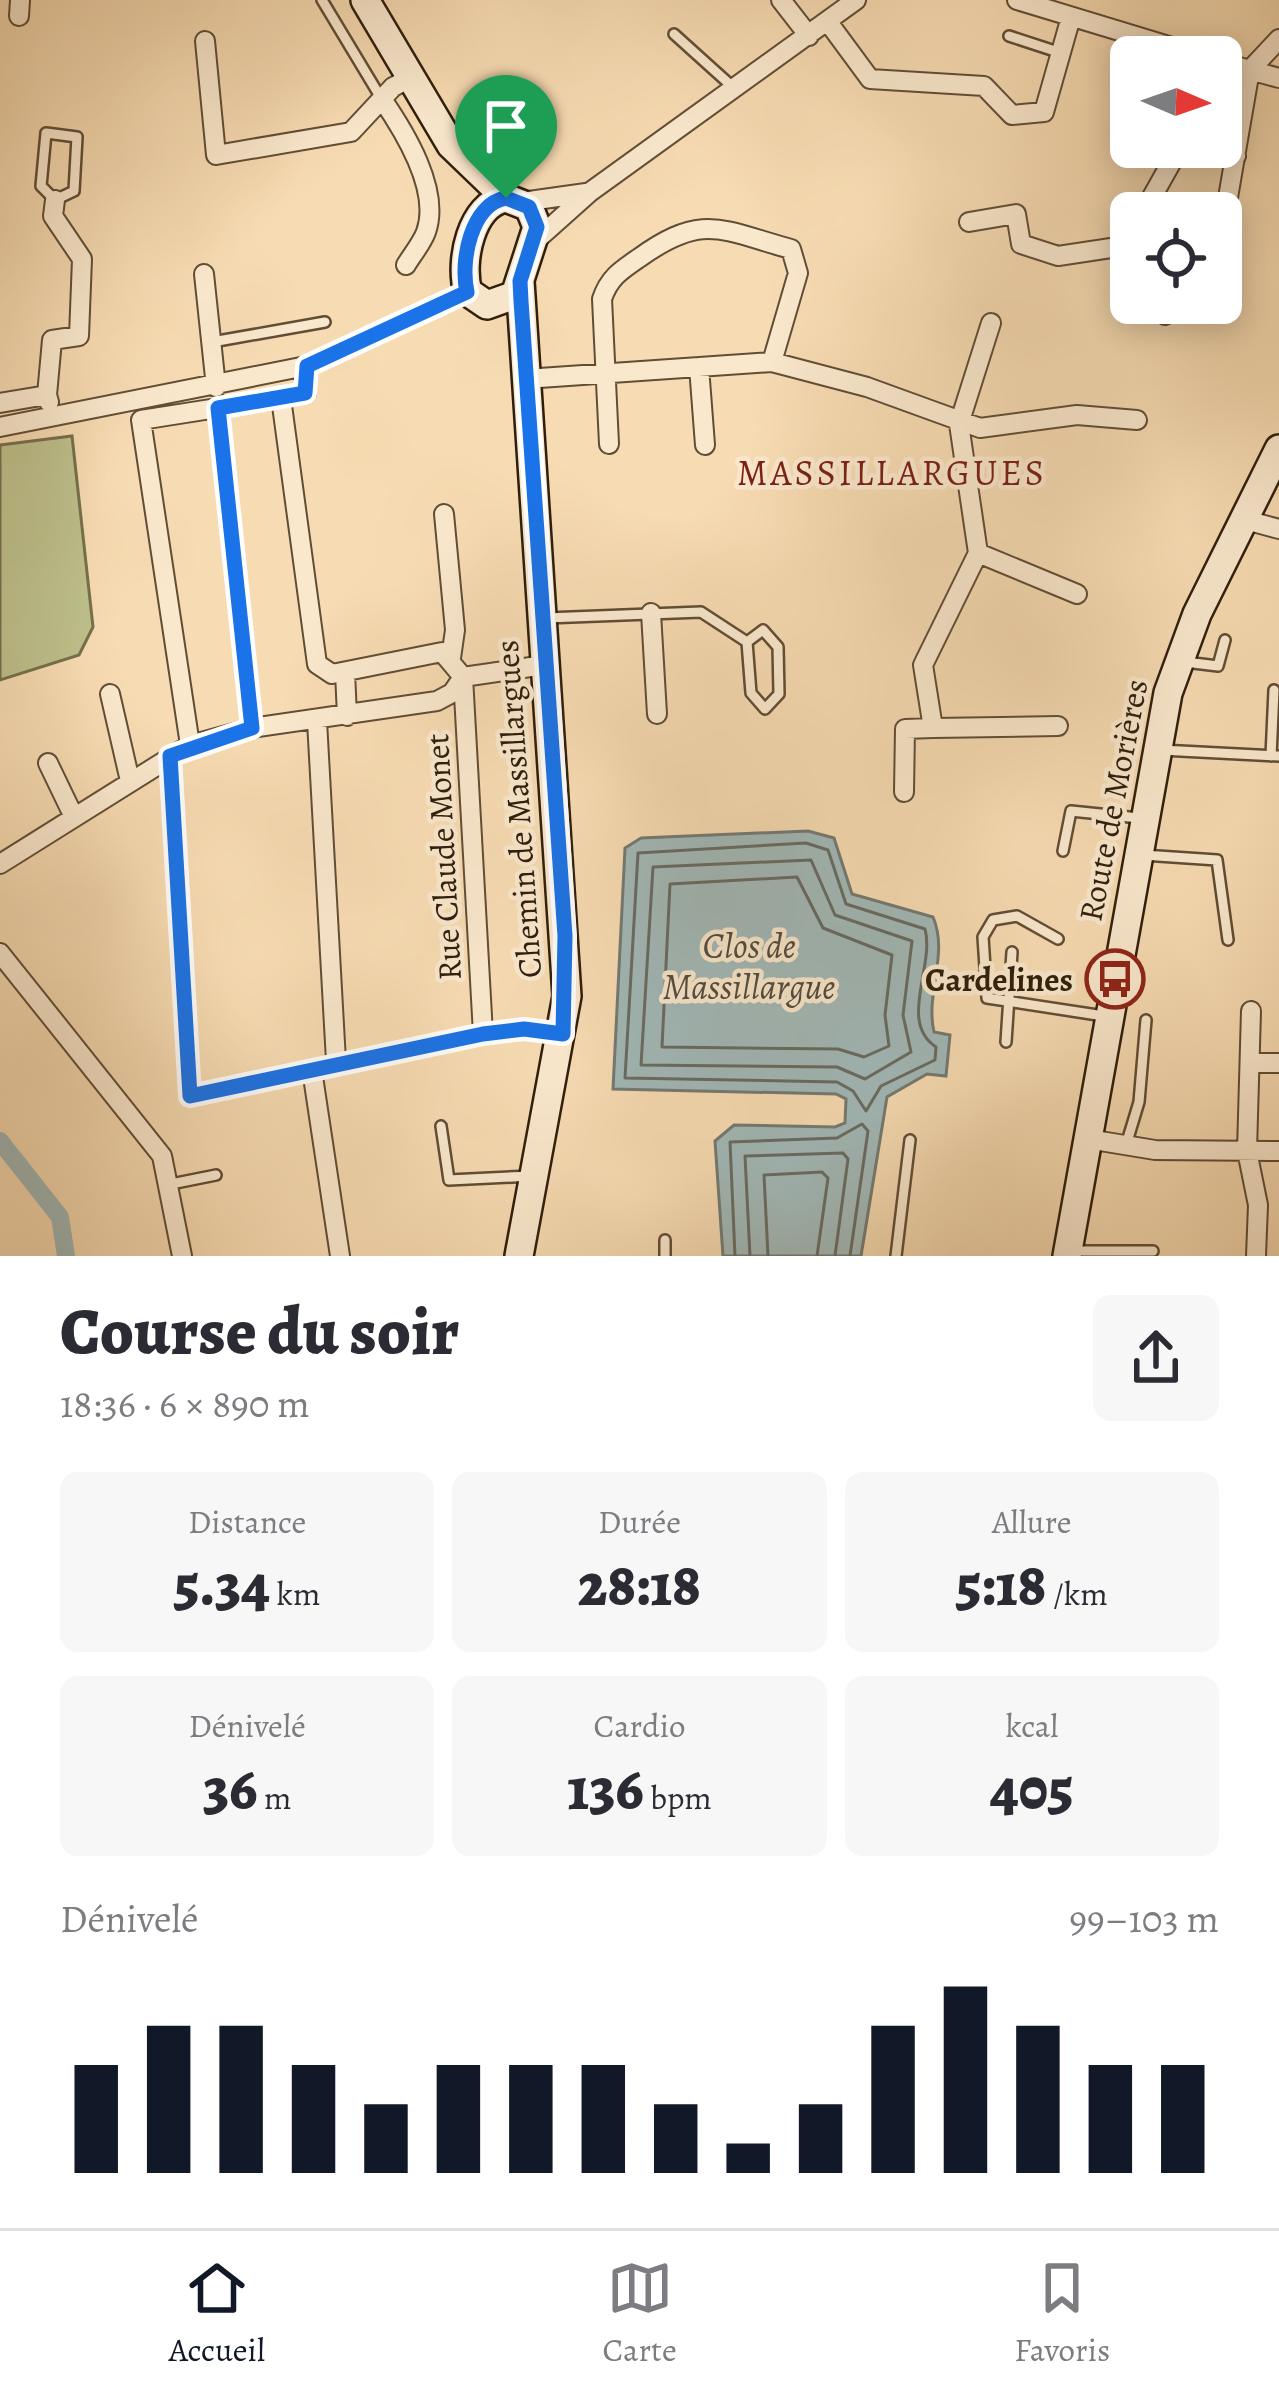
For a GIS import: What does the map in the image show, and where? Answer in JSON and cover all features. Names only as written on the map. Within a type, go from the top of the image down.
[{"type":"street","points":[[365,0],[451,145],[475,226]]},
{"type":"street","points":[[781,0],[809,36]]},
{"type":"street","points":[[534,242],[590,192],[856,0]]},
{"type":"street","points":[[1017,0],[1134,36]]},
{"type":"street","points":[[828,22],[870,79],[984,86],[1012,116],[1044,112],[1070,17]]},
{"type":"street","points":[[1242,119],[1250,70],[1279,39]]},
{"type":"street","points":[[205,41],[216,155],[351,132],[382,99],[412,77]]},
{"type":"street","points":[[1242,68],[1279,78]]},
{"type":"street","points":[[382,99],[414,144],[424,188],[428,230],[406,265]]},
{"type":"street","points":[[0,428],[307,366],[477,299],[508,301],[534,242],[534,216],[451,145]]},
{"type":"street","points":[[590,192],[485,206],[475,226],[464,279],[477,299],[509,326],[524,366],[603,374],[772,362],[867,387],[980,428],[1077,416],[1137,420]]},
{"type":"street","points":[[53,417],[46,395],[52,340],[79,336],[82,259],[53,216],[55,200]]},
{"type":"street","points":[[969,222],[1016,214],[1021,244],[1058,256],[1110,248]]},
{"type":"street","points":[[609,444],[602,299],[609,279],[674,233],[694,227],[791,249],[797,273],[772,362]]},
{"type":"street","points":[[203,274],[216,387]]},
{"type":"street","name":"Chemin de Massillargues","points":[[515,1254],[536,1177],[563,1034],[565,936],[520,281]]},
{"type":"street","points":[[934,728],[923,665],[978,553],[959,424],[991,323]]},
{"type":"street","points":[[190,745],[141,420],[305,393],[307,366]]},
{"type":"street","points":[[699,367],[705,445]]},
{"type":"street","points":[[0,403],[46,395]]},
{"type":"street","points":[[281,398],[317,664],[332,674],[442,652],[463,676]]},
{"type":"street","points":[[218,408],[252,728]]},
{"type":"street","name":"Route de Morières","points":[[1068,1253],[1155,749],[1179,662],[1242,519],[1279,449]]},
{"type":"street","points":[[443,514],[455,630],[452,658]]},
{"type":"street","points":[[1242,519],[1279,529]]},
{"type":"street","points":[[978,553],[1077,594]]},
{"type":"street","points":[[651,614],[657,714]]},
{"type":"street","points":[[0,864],[190,745],[252,728],[437,701],[452,693],[463,676],[544,665]]},
{"type":"street","points":[[345,672],[347,716]]},
{"type":"street","name":"Rue Claude Monet","points":[[463,676],[483,1034]]},
{"type":"street","points":[[110,694],[130,781]]},
{"type":"street","points":[[317,721],[336,1061]]},
{"type":"street","points":[[904,792],[905,729],[1058,726]]},
{"type":"street","points":[[170,756],[190,1096],[336,1061],[483,1034],[524,1029],[563,1034]]},
{"type":"street","points":[[48,764],[73,815]]},
{"type":"street","points":[[0,953],[162,1156],[182,1256]]},
{"type":"street","points":[[1251,1011],[1247,1151],[1258,1204],[1256,1255],[1279,1253]]},
{"type":"street","points":[[1250,1063],[1279,1064]]},
{"type":"street","points":[[312,1070],[340,1256]]},
{"type":"street","points":[[1088,1139],[1126,1145],[1279,1151]]},
{"type":"lane","points":[[322,0],[382,99]]},
{"type":"lane","points":[[674,34],[735,88]]},
{"type":"lane","points":[[1009,36],[1060,53]]},
{"type":"lane","points":[[46,133],[76,137],[74,191],[55,200],[41,186],[46,133]]},
{"type":"lane","points":[[209,343],[325,322]]},
{"type":"lane","points":[[541,618],[700,612],[747,642]]},
{"type":"lane","points":[[763,630],[778,647],[779,694],[765,709],[751,693],[747,642],[763,630]]},
{"type":"lane","points":[[1179,662],[1218,666],[1225,640]]},
{"type":"lane","points":[[1155,749],[1275,756],[1274,690]]},
{"type":"lane","points":[[1063,850],[1071,811],[1142,818]]},
{"type":"lane","points":[[1137,854],[1217,860],[1228,940]]},
{"type":"lane","points":[[1058,939],[1017,916],[993,920],[983,937],[987,998],[1110,1017]]},
{"type":"lane","points":[[1006,1042],[1012,952]]},
{"type":"lane","points":[[1126,1145],[1139,1102],[1146,1020]]},
{"type":"lane","points":[[441,1126],[449,1180],[516,1173],[536,1177]]},
{"type":"lane","points":[[896,1256],[910,1140]]},
{"type":"lane","points":[[171,1184],[216,1175]]},
{"type":"lane","points":[[665,1240],[665,1256]]},
{"type":"lane","points":[[1068,1253],[1153,1251]]},
{"type":"green space","points":[[72,436],[93,627],[79,655],[0,680],[0,445]]},
{"type":"water","name":"Clos de Massillargue","points":[[808,831],[834,838],[852,894],[933,917],[939,945],[932,1018],[934,1032],[950,1035],[946,1076],[927,1074],[887,1097],[861,1256],[723,1256],[715,1141],[734,1125],[835,1127],[845,1123],[846,1099],[836,1094],[613,1089],[625,848],[641,838]]},
{"type":"waterway","points":[[0,1141],[60,1217],[66,1256]]},
{"type":"place","name":"Cardelines","points":[[1115,979]]},
{"type":"district","name":"MASSILLARGUES","points":[[892,472]]},
{"type":"route","points":[[506,198],[529,207],[537,227],[520,281],[565,936],[568,996],[563,1034],[524,1029],[483,1034],[336,1061],[190,1096],[170,756],[190,745],[252,728],[218,408],[305,393],[307,366],[376,339],[452,295],[467,292],[465,269],[478,215],[485,206],[506,198]]}]
